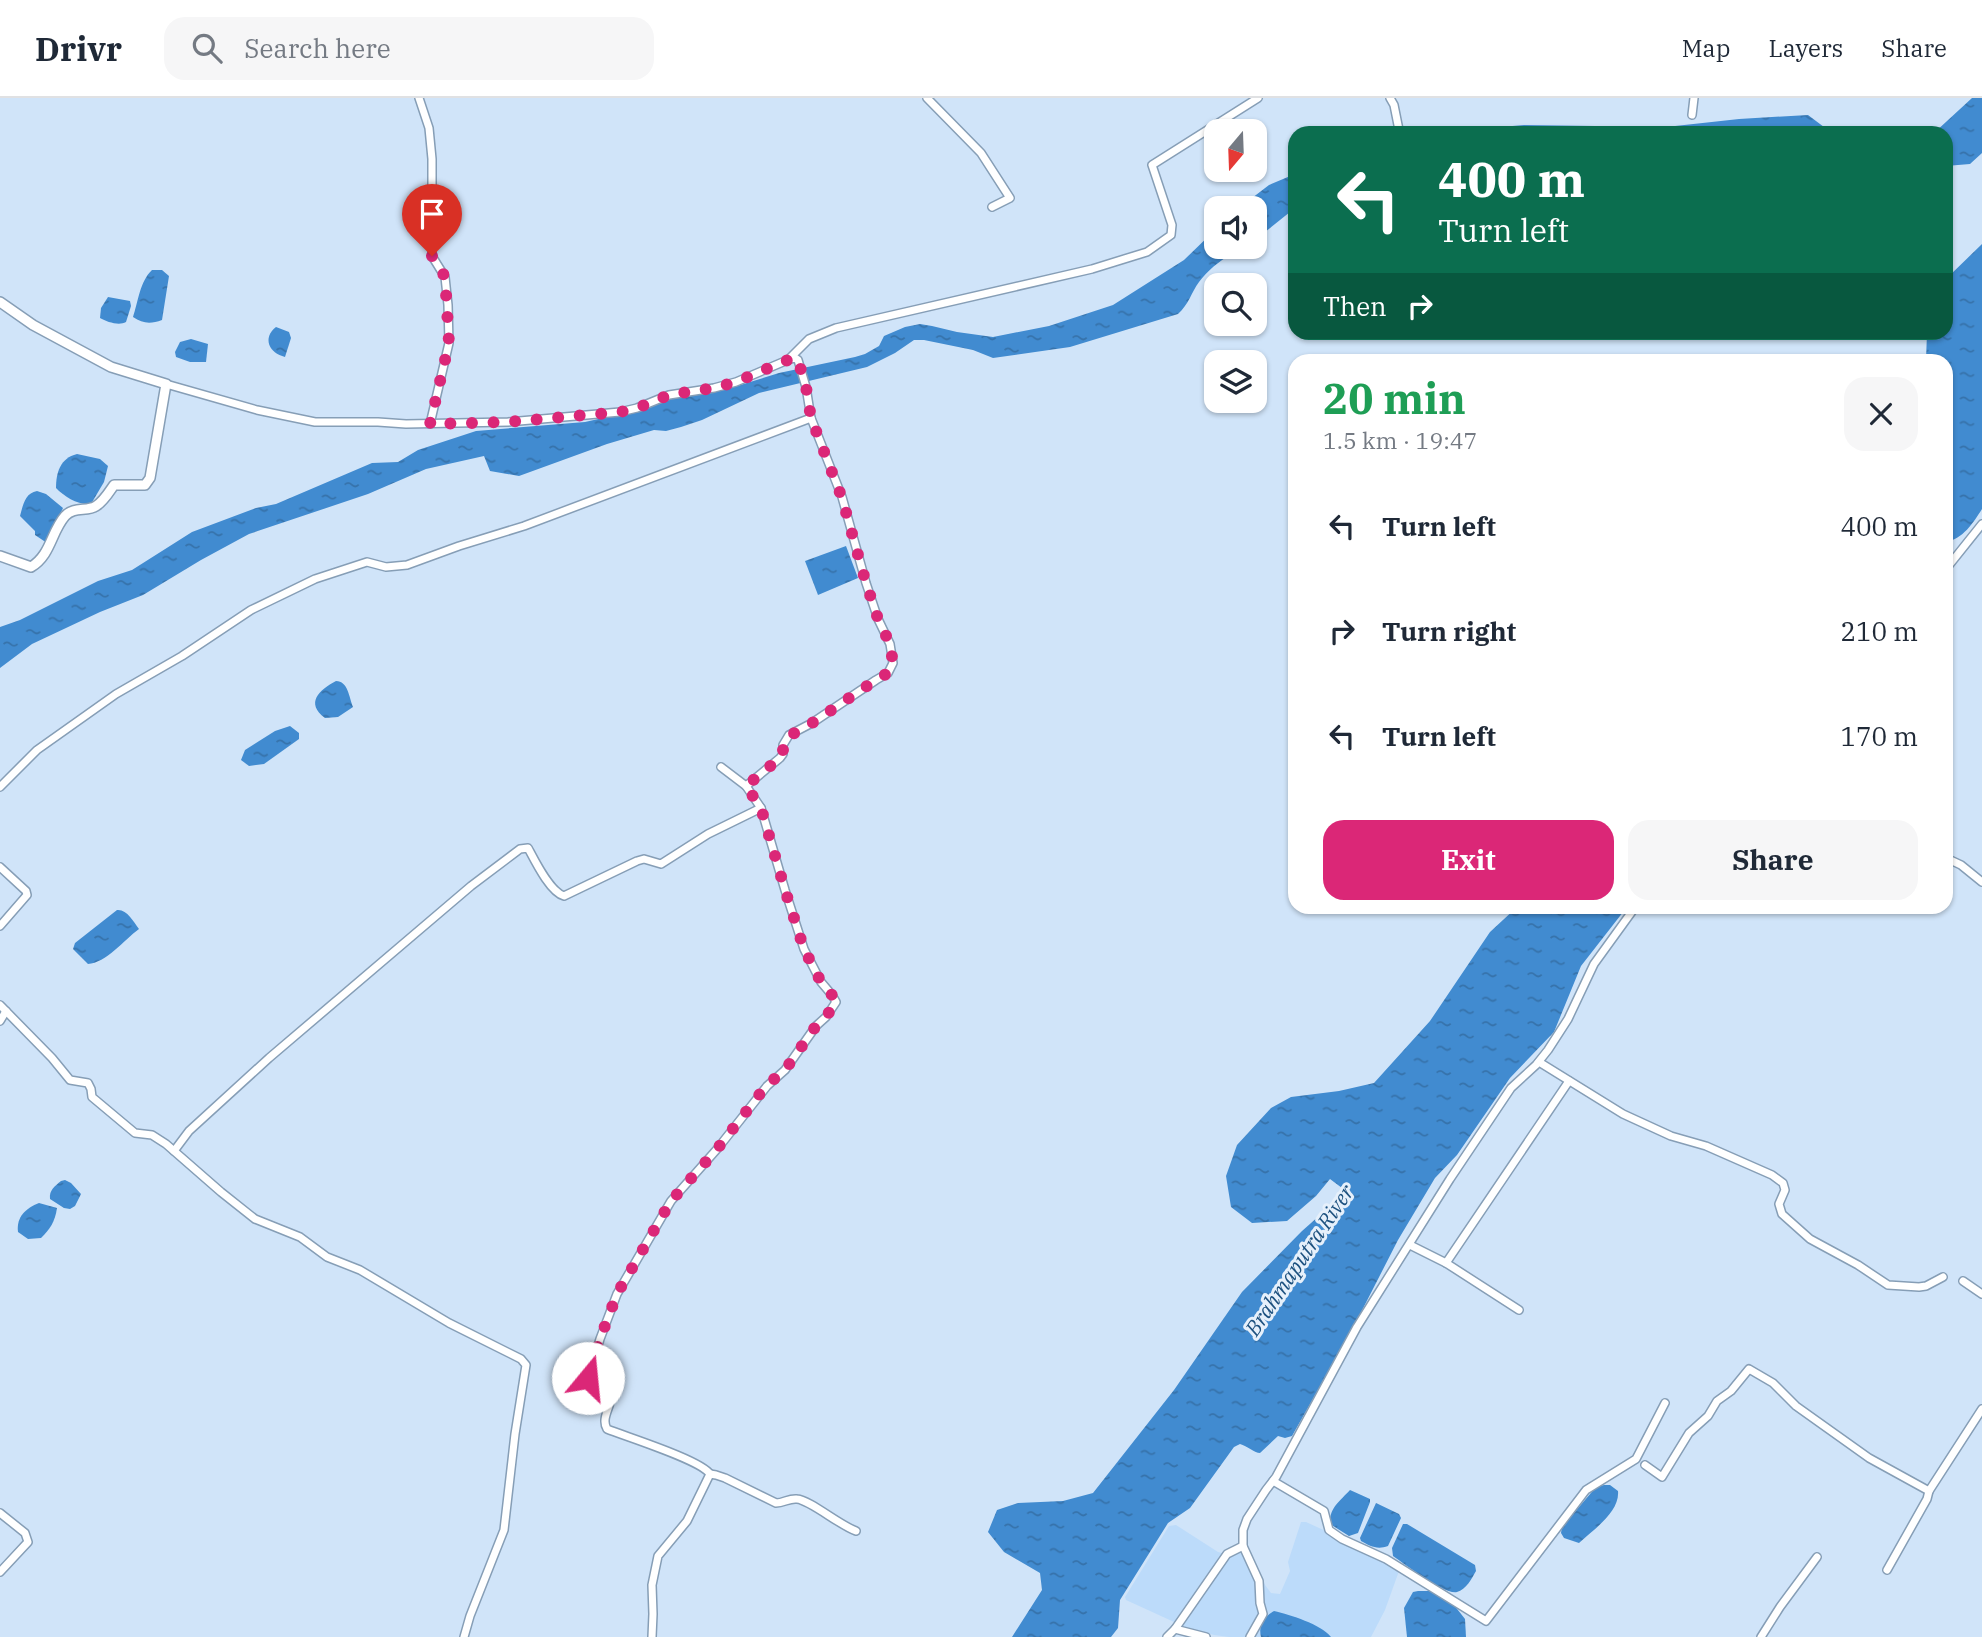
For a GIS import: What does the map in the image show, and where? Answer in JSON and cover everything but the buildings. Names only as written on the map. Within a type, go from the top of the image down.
[{"type":"street","points":[[419,98],[429,128],[432,159],[432,256],[445,277],[448,305],[449,343],[430,424]]},
{"type":"street","points":[[927,98],[981,153],[1010,198],[992,208]]},
{"type":"street","points":[[0,302],[33,325],[111,367],[257,410],[315,422],[508,422],[620,412],[669,395],[736,382],[794,359],[809,339],[836,328],[1092,269],[1147,252],[1171,235],[1172,225],[1152,164],[1258,98]]},
{"type":"street","points":[[1390,98],[1398,126]]},
{"type":"street","points":[[1692,115],[1694,98]]},
{"type":"street","points":[[746,786],[780,758],[783,745],[789,736],[883,677],[893,663],[890,644],[878,619],[842,498],[811,418],[806,387],[794,359]]},
{"type":"street","points":[[0,556],[31,567],[47,552],[66,515],[78,509],[94,508],[114,485],[145,485],[150,478],[166,384]]},
{"type":"street","points":[[0,787],[37,750],[116,694],[251,610],[315,579],[367,562],[386,567],[407,565],[524,526],[811,418]]},
{"type":"street","points":[[1953,560],[1982,524]]},
{"type":"street","points":[[721,767],[746,786],[761,808],[804,949],[821,982],[836,1002],[785,1070],[766,1086],[718,1148],[671,1201],[617,1294],[600,1339],[588,1383],[592,1388],[610,1395],[611,1401],[605,1420],[607,1429],[683,1458],[707,1469],[710,1474],[725,1478],[776,1503],[781,1504],[795,1498],[804,1500],[856,1531]]},
{"type":"street","points":[[174,1151],[189,1131],[269,1058],[471,886],[520,849],[528,848],[553,888],[559,895],[564,896],[637,861],[644,859],[660,864],[708,834],[761,808]]},
{"type":"street","points":[[1953,861],[1982,882]]},
{"type":"street","points":[[0,867],[27,895],[0,926]]},
{"type":"street","points":[[1250,1637],[1263,1614],[1259,1581],[1243,1546],[1242,1530],[1247,1519],[1273,1481],[1357,1327],[1450,1179],[1511,1088],[1539,1062],[1568,1019],[1594,964],[1630,914]]},
{"type":"street","points":[[3,1008],[70,1080],[88,1083],[92,1089],[92,1097],[98,1104],[135,1133],[152,1135],[174,1151],[255,1219],[300,1237],[327,1257],[360,1270],[449,1323],[526,1364],[504,1531],[464,1637]]},
{"type":"street","points":[[0,1021],[3,1008]]},
{"type":"street","points":[[1539,1062],[1623,1114],[1671,1136],[1717,1150],[1772,1175],[1783,1183],[1784,1190],[1779,1204],[1782,1214],[1810,1239],[1888,1285],[1926,1286],[1943,1277]]},
{"type":"street","points":[[1446,1263],[1569,1081]]},
{"type":"street","points":[[1410,1245],[1446,1263],[1518,1310]]},
{"type":"street","points":[[1963,1281],[1982,1294]]},
{"type":"street","points":[[1645,1465],[1662,1476],[1689,1433],[1708,1416],[1717,1401],[1731,1391],[1749,1368],[1773,1383],[1796,1406],[1869,1458],[1929,1491]]},
{"type":"street","points":[[1273,1481],[1324,1511],[1329,1530],[1342,1539],[1386,1559],[1486,1621],[1586,1490],[1636,1459],[1665,1403]]},
{"type":"street","points":[[1887,1570],[1929,1491],[1982,1409]]},
{"type":"street","points":[[652,1637],[652,1585],[658,1556],[687,1521],[710,1474]]},
{"type":"street","points":[[0,1513],[25,1534],[28,1542],[0,1572]]},
{"type":"street","points":[[1167,1637],[1227,1554],[1243,1546]]},
{"type":"street","points":[[1761,1637],[1780,1606],[1817,1558]]},
{"type":"street","points":[[1175,1629],[1206,1637]]},
{"type":"shaded area","points":[[1301,1522],[1394,1564],[1399,1571],[1385,1610],[1371,1637],[1214,1635],[1185,1627],[1126,1600],[1125,1597],[1169,1526],[1176,1525],[1218,1552],[1222,1553],[1229,1547],[1236,1546],[1251,1553],[1265,1585],[1271,1593],[1280,1594],[1290,1571],[1288,1562]]},
{"type":"water","points":[[1972,98],[1982,98],[1982,153],[1970,164],[1953,165],[1953,126],[1942,126]]},
{"type":"water","points":[[1808,115],[1823,126],[1675,126]]},
{"type":"water","points":[[1524,125],[1595,126],[1512,126]]},
{"type":"water","points":[[1288,177],[1288,214],[1267,230],[1267,196],[1255,196],[1269,185]]},
{"type":"water","points":[[1204,241],[1204,259],[1224,259],[1204,273],[1178,314],[1070,347],[993,358],[973,350],[914,340],[867,367],[759,393],[702,420],[607,444],[519,476],[490,471],[484,456],[426,469],[368,494],[249,534],[143,595],[32,644],[0,668],[0,627],[20,620],[98,581],[132,570],[192,532],[256,508],[276,504],[372,463],[398,462],[418,450],[476,431],[585,422],[643,409],[668,398],[724,390],[779,373],[855,357],[879,346],[884,336],[905,327],[920,324],[993,337],[1049,326],[1113,305],[1184,260]]},
{"type":"water","points":[[1982,244],[1982,509],[1971,525],[1953,539],[1953,354],[1926,354],[1927,340],[1953,340],[1953,272]]},
{"type":"water","points":[[152,270],[162,270],[169,276],[162,320],[147,323],[133,317],[142,286]]},
{"type":"water","points":[[108,297],[130,301],[126,322],[117,324],[100,318],[101,308]]},
{"type":"water","points":[[276,327],[289,332],[291,338],[285,357],[269,345],[269,336]]},
{"type":"water","points":[[191,339],[208,344],[206,362],[190,362],[176,357],[175,352],[180,342]]},
{"type":"water","points":[[77,454],[100,459],[108,466],[104,482],[91,504],[72,500],[56,488],[60,467],[67,459]]},
{"type":"water","points":[[37,491],[46,494],[63,508],[47,543],[35,535],[35,531],[20,516],[27,497]]},
{"type":"water","points":[[846,546],[858,578],[818,595],[805,561]]},
{"type":"water","points":[[336,681],[346,687],[353,707],[338,717],[325,718],[315,702],[324,688]]},
{"type":"water","points":[[290,726],[299,733],[299,739],[264,764],[249,766],[241,760],[245,750],[275,731]]},
{"type":"water","points":[[117,910],[127,913],[139,929],[101,960],[88,964],[73,949],[75,943]]},
{"type":"water","name":"Brahmaputra River","points":[[1509,914],[1622,914],[1581,966],[1554,1032],[1510,1078],[1457,1155],[1435,1178],[1398,1240],[1353,1328],[1292,1436],[1278,1436],[1260,1453],[1240,1444],[1234,1447],[1190,1508],[1168,1523],[1120,1600],[1118,1628],[1111,1637],[1012,1637],[1042,1590],[1040,1573],[1004,1552],[988,1532],[997,1510],[1018,1503],[1063,1501],[1093,1493],[1174,1390],[1242,1292],[1328,1208],[1342,1188],[1330,1179],[1316,1196],[1287,1221],[1252,1223],[1231,1207],[1226,1176],[1237,1145],[1271,1108],[1291,1097],[1374,1083],[1430,1021],[1490,932]]},
{"type":"water","points":[[65,1180],[81,1194],[75,1206],[70,1209],[50,1199],[53,1188]]},
{"type":"water","points":[[39,1203],[57,1208],[55,1217],[41,1238],[28,1239],[18,1232],[20,1218],[26,1210]]},
{"type":"water","points":[[1610,1485],[1618,1491],[1615,1506],[1610,1513],[1579,1543],[1564,1538],[1562,1527],[1596,1487]]},
{"type":"water","points":[[1350,1490],[1370,1499],[1370,1502],[1358,1533],[1349,1536],[1330,1524],[1330,1518],[1333,1509]]},
{"type":"water","points":[[1376,1503],[1399,1514],[1401,1518],[1388,1546],[1384,1547],[1371,1546],[1360,1538]]},
{"type":"water","points":[[1403,1524],[1475,1565],[1476,1571],[1466,1586],[1457,1592],[1443,1589],[1393,1556],[1392,1548]]},
{"type":"water","points":[[1433,1591],[1454,1605],[1465,1619],[1466,1637],[1407,1637],[1404,1608],[1413,1592]]},
{"type":"water","points":[[1274,1611],[1313,1624],[1331,1637],[1261,1637],[1263,1622]]},
{"type":"route","points":[[432,256],[445,277],[449,343],[430,424],[508,422],[620,412],[669,395],[736,382],[790,359],[798,360],[811,418],[842,498],[866,583],[890,644],[893,663],[883,677],[789,736],[783,745],[780,758],[746,786],[761,808],[804,949],[821,982],[836,1002],[785,1070],[766,1086],[718,1148],[671,1201],[617,1294],[588,1378]]}]
